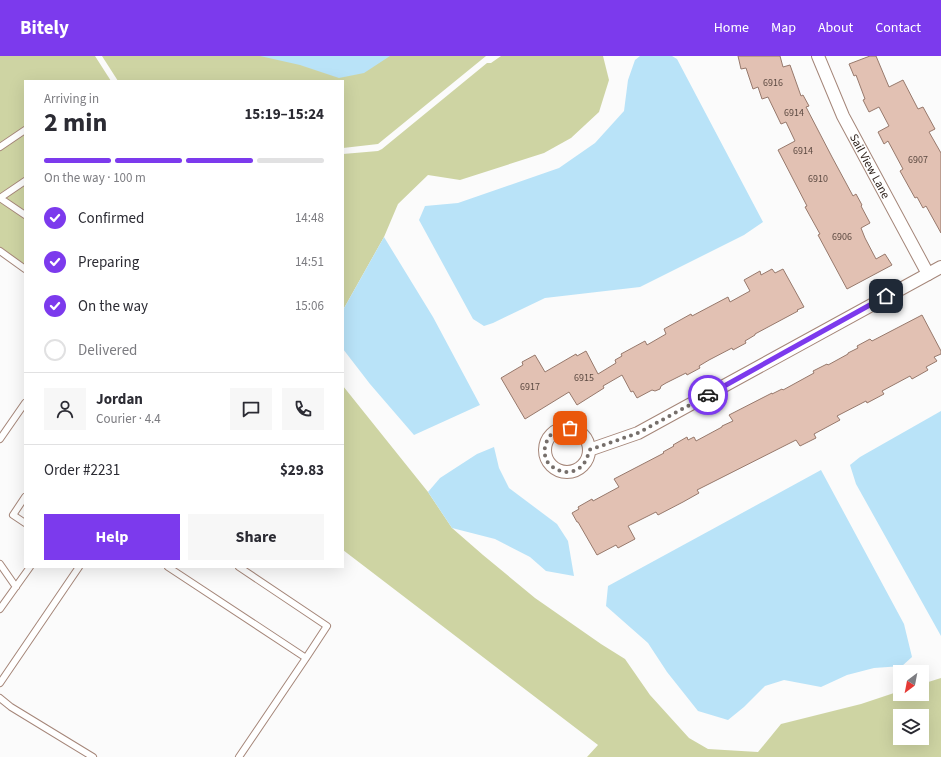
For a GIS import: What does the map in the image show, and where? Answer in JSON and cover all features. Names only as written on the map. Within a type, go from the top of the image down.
[{"type":"street","name":"Sail View Lane","points":[[818,56],[843,116],[928,274]]},
{"type":"street","points":[[589,450],[638,433],[941,267]]},
{"type":"lane","points":[[0,147],[24,131]]},
{"type":"lane","points":[[24,182],[0,198],[24,214]]},
{"type":"lane","points":[[0,251],[24,268]]},
{"type":"lane","points":[[0,440],[24,404]]},
{"type":"lane","points":[[24,498],[13,515],[24,522]]},
{"type":"lane","points":[[0,564],[16,587]]},
{"type":"lane","points":[[0,609],[29,568]]},
{"type":"lane","points":[[0,683],[78,568]]},
{"type":"lane","points":[[170,568],[306,658]]},
{"type":"lane","points":[[239,757],[327,626],[241,568]]},
{"type":"lane","points":[[0,698],[11,707],[93,757]]},
{"type":"green space","points":[[0,56],[95,56],[110,80],[24,80],[24,271],[0,249]]},
{"type":"green space","points":[[102,56],[486,56],[378,144],[344,148],[344,80],[117,80]]},
{"type":"green space","points":[[501,56],[603,56],[609,80],[599,112],[571,138],[544,153],[460,180],[428,175],[398,204],[384,237],[344,308],[344,154],[378,151],[382,149],[487,63],[491,63]]},
{"type":"green space","points":[[344,387],[428,492],[452,528],[535,598],[625,659],[650,695],[689,738],[708,749],[758,752],[781,724],[861,704],[893,693],[893,701],[929,701],[929,682],[941,678],[941,757],[587,757],[598,745],[344,551]]},
{"type":"water","points":[[260,56],[390,56],[364,73],[339,78],[300,65]]},
{"type":"water","points":[[640,56],[672,56],[677,59],[763,222],[744,235],[640,287],[545,298],[484,326],[473,319],[419,220],[425,206],[458,203],[559,168],[595,143],[624,111],[628,80],[635,60]]},
{"type":"water","points":[[384,237],[433,317],[480,405],[414,435],[370,384],[344,350],[344,308]]},
{"type":"water","points":[[941,411],[941,636],[856,484],[850,465],[860,457]]},
{"type":"water","points":[[494,447],[499,468],[509,488],[557,524],[568,541],[574,576],[546,571],[530,557],[495,539],[452,528],[428,492],[440,478],[477,454]]},
{"type":"water","points":[[821,470],[904,624],[912,657],[903,665],[874,668],[847,675],[821,687],[784,680],[765,686],[744,707],[728,720],[698,711],[667,672],[648,643],[606,606],[608,586]]},
{"type":"building","points":[[738,56],[780,56],[783,67],[790,65],[801,96],[803,95],[809,106],[806,107],[853,196],[856,194],[870,223],[861,228],[865,238],[876,259],[885,254],[892,265],[847,289],[818,235],[820,234],[805,207],[807,206],[778,150],[795,141],[786,122],[781,124],[768,97],[762,99],[758,87],[753,89],[746,68],[741,69]]},
{"type":"building","points":[[870,56],[876,56],[889,87],[903,80],[918,109],[923,107],[935,129],[929,132],[941,153],[941,233],[926,206],[923,208],[917,197],[915,198],[900,171],[903,169],[888,141],[884,144],[878,132],[889,126],[879,107],[869,112],[863,100],[865,99],[856,75],[854,76],[849,64]]},
{"type":"building","points":[[772,269],[775,273],[783,269],[804,307],[755,334],[745,341],[746,343],[733,350],[732,348],[709,360],[699,366],[700,368],[687,375],[686,373],[666,383],[661,386],[660,389],[655,391],[652,390],[637,398],[633,391],[631,392],[622,375],[603,386],[604,388],[577,405],[569,392],[525,419],[501,378],[523,365],[522,362],[535,355],[545,372],[576,354],[577,356],[586,351],[598,374],[616,363],[615,360],[622,356],[621,354],[645,341],[647,345],[666,334],[664,329],[691,314],[692,316],[728,297],[730,302],[750,291],[744,280],[760,271],[761,275]]},
{"type":"building","points":[[922,315],[941,351],[941,354],[934,357],[937,361],[926,367],[928,370],[912,379],[910,376],[882,391],[884,394],[867,403],[866,401],[837,416],[840,420],[814,434],[816,438],[800,446],[796,440],[697,490],[699,493],[658,515],[656,512],[628,526],[635,539],[618,548],[616,545],[597,555],[572,513],[579,509],[578,507],[592,499],[593,501],[619,487],[614,479],[664,453],[663,452],[674,446],[673,445],[687,437],[688,440],[694,437],[696,441],[733,421],[729,415],[772,393],[782,389],[783,390],[814,373],[813,371],[848,354],[858,348],[857,346],[870,339],[872,341]]},
{"type":"way so far","points":[[570,428],[558,430],[550,436],[545,444],[545,454],[549,464],[560,472],[575,471],[583,466],[588,458],[589,450],[638,433],[708,395]]},
{"type":"route","points":[[708,395],[886,296]]}]
